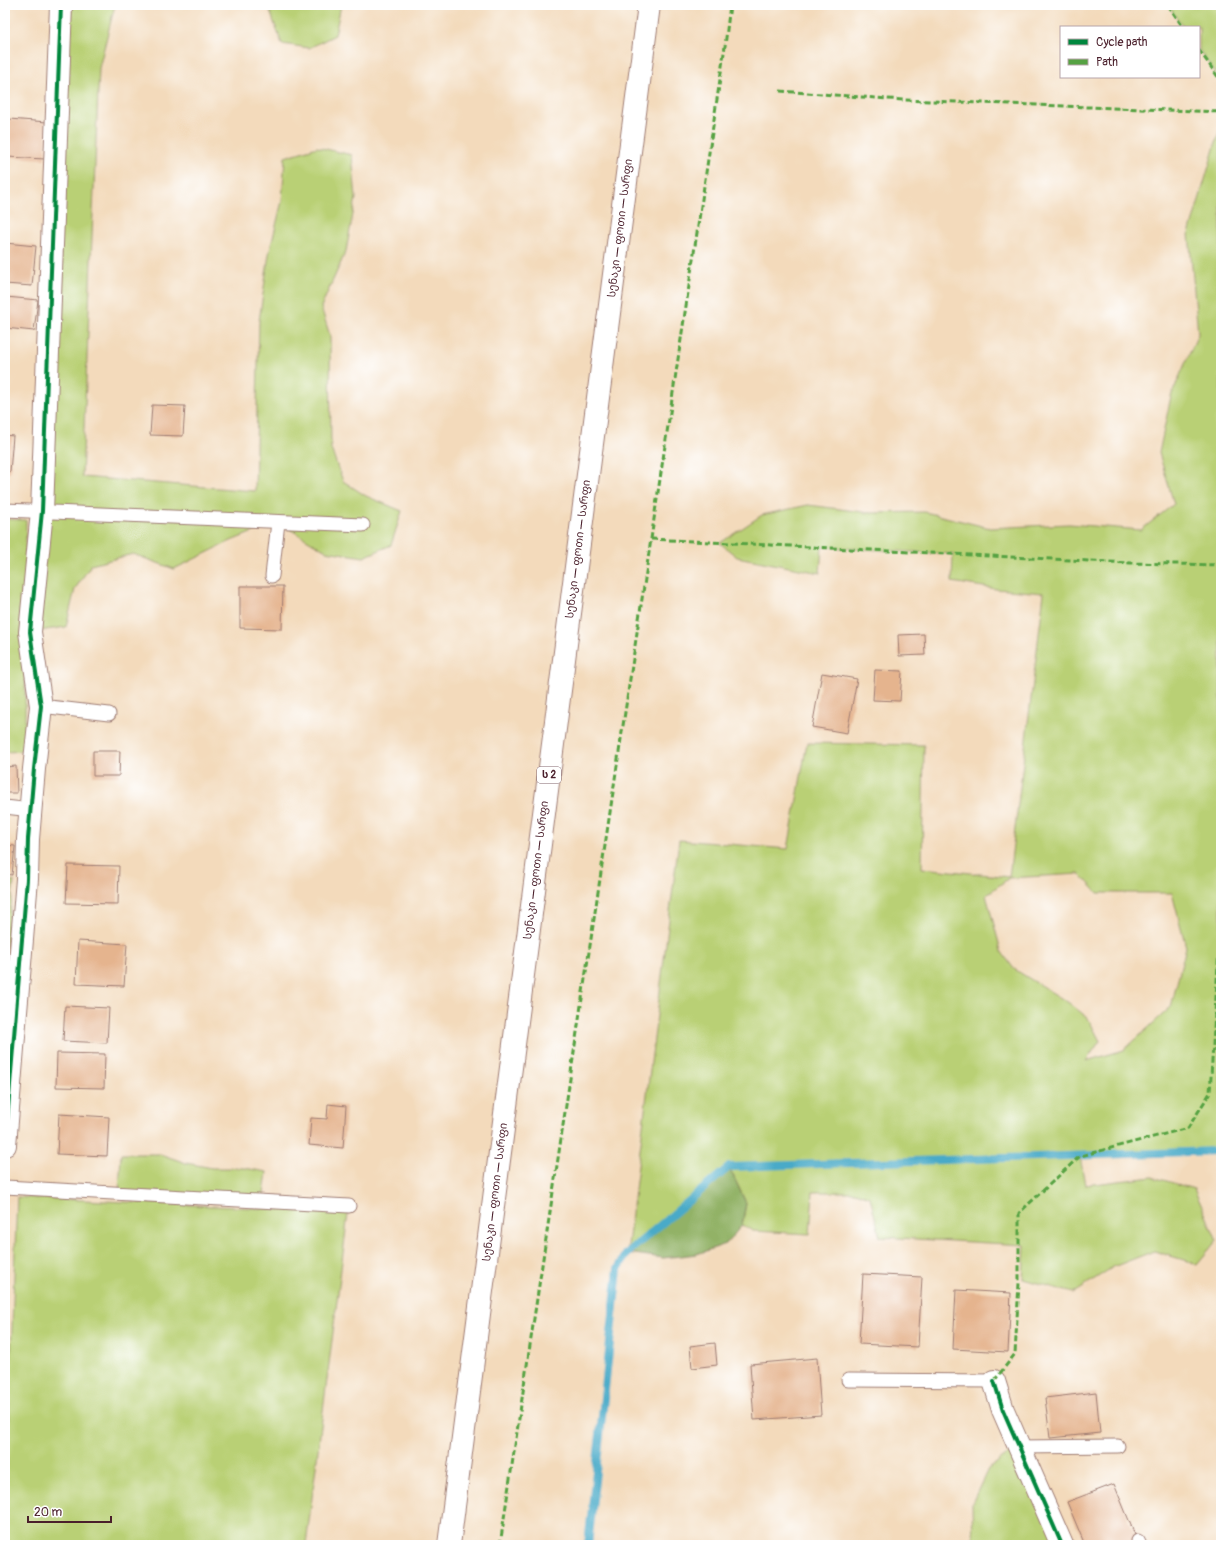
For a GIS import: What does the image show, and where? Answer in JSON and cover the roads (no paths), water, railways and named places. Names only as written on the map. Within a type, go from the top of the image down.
[{"type":"main road","points":[[5,1145],[28,879],[30,810],[41,706],[30,632],[42,511],[62,5]]},
{"type":"main road","name":"სენაკი — ფოთი — სარფი","points":[[449,1545],[649,5]]},
{"type":"main road","points":[[994,1381],[1003,1410],[1062,1545]]},
{"type":"lane","points":[[5,510],[278,522],[363,524]]},
{"type":"lane","points":[[272,576],[278,522]]},
{"type":"lane","points":[[41,706],[109,714]]},
{"type":"lane","points":[[5,807],[30,810]]},
{"type":"lane","points":[[5,1187],[349,1206]]},
{"type":"lane","points":[[848,1380],[994,1381]]},
{"type":"lane","points":[[1019,1447],[1118,1446]]},
{"type":"waterway","points":[[588,1545],[618,1269],[627,1253],[729,1167],[1217,1151],[1221,1139]]}]
